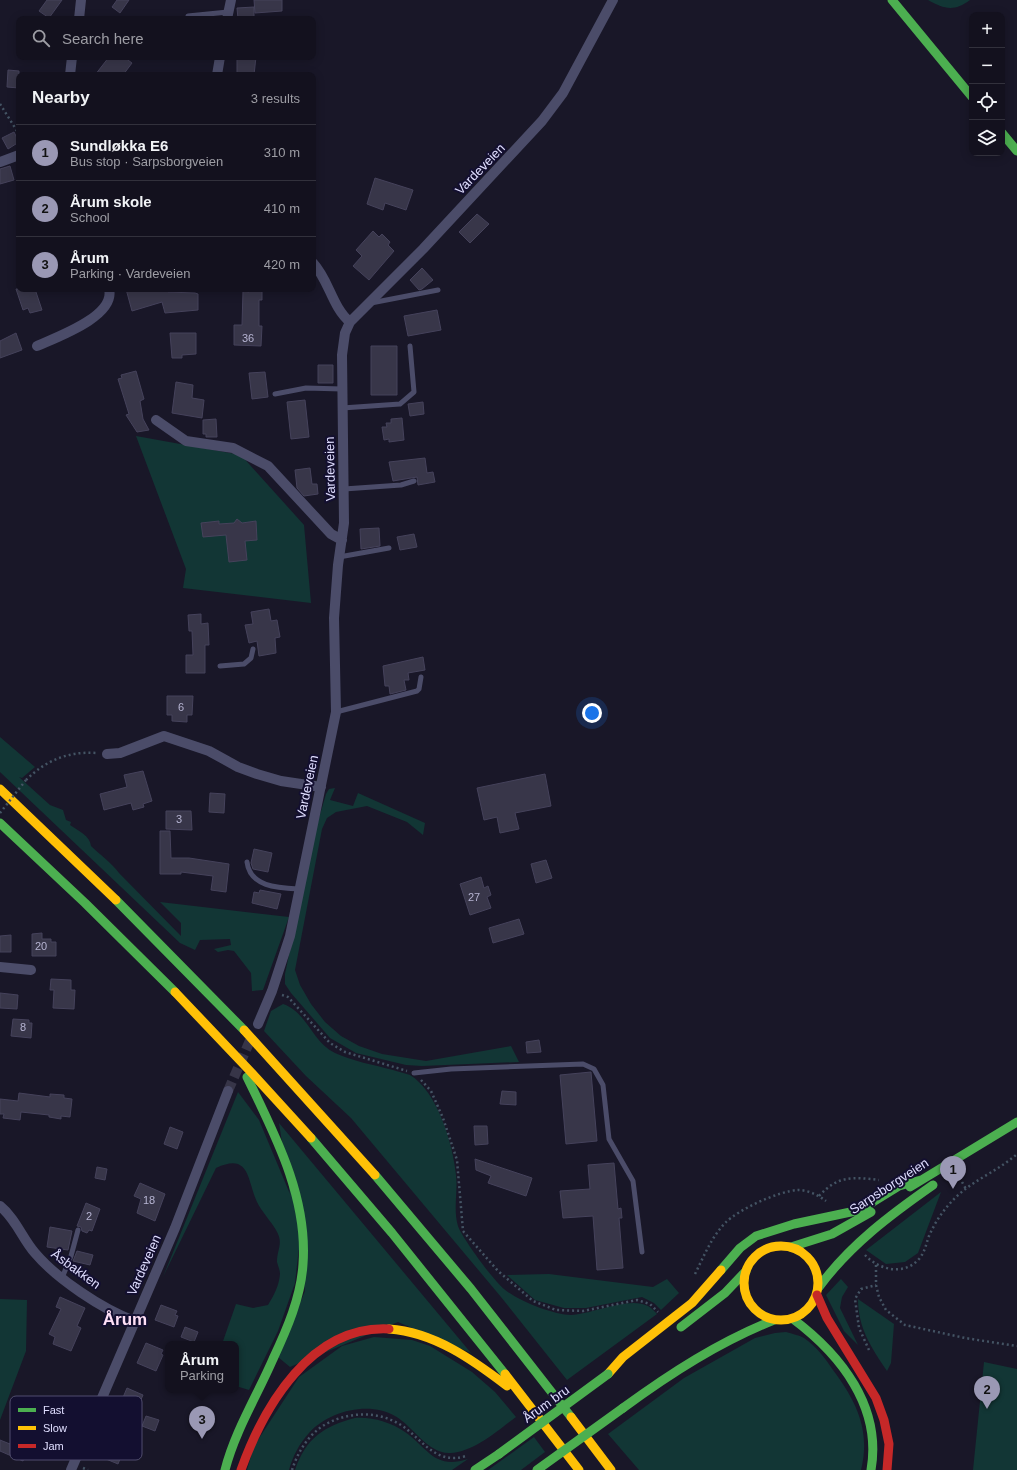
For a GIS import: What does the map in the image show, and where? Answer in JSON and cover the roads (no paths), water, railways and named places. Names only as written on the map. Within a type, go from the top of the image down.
[{"type":"main road","points":[[892,0],[969,93]]},
{"type":"main road","points":[[1005,137],[1017,151]]},
{"type":"main road","points":[[0,789],[80,864],[176,958],[340,1134],[477,1296],[611,1470]]},
{"type":"main road","points":[[0,823],[114,932],[237,1058],[326,1155],[451,1306],[579,1470]]},
{"type":"main road","points":[[225,1470],[292,1315],[298,1293],[303,1260],[302,1219],[294,1182],[272,1129],[237,1058]]},
{"type":"main road","name":"Sarpsborgveien","points":[[791,1247],[826,1238],[839,1232],[1017,1122]]},
{"type":"main road","points":[[975,1159],[999,1144]]},
{"type":"main road","points":[[608,1374],[623,1358],[692,1303],[733,1256],[756,1236],[794,1224],[860,1210],[899,1186],[921,1180]]},
{"type":"main road","name":"Sarpsborgveien","points":[[818,1291],[830,1270],[863,1236],[938,1182]]},
{"type":"main road","points":[[674,1332],[706,1309],[746,1271],[751,1261],[764,1251],[780,1246],[791,1247],[801,1251],[809,1258],[818,1276],[818,1291],[822,1308],[875,1393],[884,1415],[889,1442],[887,1470]]},
{"type":"main road","points":[[746,1271],[745,1287],[749,1302],[760,1313],[774,1320]]},
{"type":"main road","points":[[537,1470],[697,1357],[730,1338],[774,1320],[793,1319],[808,1310],[818,1291]]},
{"type":"main road","points":[[793,1319],[809,1330],[831,1351],[859,1393],[873,1435],[874,1454],[871,1470]]},
{"type":"main road","points":[[241,1470],[248,1447],[260,1422],[276,1397],[297,1371],[318,1352],[341,1338],[367,1330],[386,1328],[403,1330],[438,1343],[470,1360],[525,1400]]},
{"type":"main road","points":[[608,1374],[641,1355]]},
{"type":"main road","name":"Årum bru","points":[[476,1470],[608,1374]]},
{"type":"main road","points":[[597,1450],[621,1470]]},
{"type":"street","points":[[79,16],[82,0]]},
{"type":"street","points":[[228,16],[231,0]]},
{"type":"street","name":"Vardeveien","points":[[258,1024],[272,991],[290,936],[336,712],[334,618],[339,556],[344,523],[342,389],[345,333],[350,322],[423,249],[542,121],[563,92],[613,0]]},
{"type":"street","points":[[70,72],[72,60]]},
{"type":"street","points":[[218,72],[220,60]]},
{"type":"street","points":[[0,162],[16,156]]},
{"type":"street","points":[[316,267],[325,279],[342,316],[350,322]]},
{"type":"street","points":[[37,346],[96,316],[107,305],[111,296],[110,292]]},
{"type":"street","points":[[156,420],[186,441],[232,448],[268,466],[331,534],[342,540]]},
{"type":"street","points":[[107,754],[120,753],[164,736],[209,751],[238,767],[256,774],[281,781],[321,787]]},
{"type":"street","points":[[0,967],[31,970]]},
{"type":"street","name":"Vardeveien","points":[[102,1396],[175,1228],[228,1091]]},
{"type":"street","name":"Åsbakken","points":[[0,1206],[16,1223],[33,1252],[62,1278],[120,1315],[134,1321]]},
{"type":"street","name":"Vardeveien","points":[[70,1470],[74,1460]]},
{"type":"lane","points":[[188,16],[228,16]]},
{"type":"lane","points":[[368,304],[438,290]]},
{"type":"lane","points":[[342,408],[400,404],[414,392],[410,346]]},
{"type":"lane","points":[[275,394],[306,388],[342,389]]},
{"type":"lane","points":[[344,489],[401,485],[414,481]]},
{"type":"lane","points":[[339,556],[389,548]]},
{"type":"lane","points":[[220,666],[244,664],[251,658],[253,650]]},
{"type":"lane","points":[[336,712],[417,691],[419,689],[421,677]]},
{"type":"lane","points":[[247,862],[250,875],[264,885],[299,889]]},
{"type":"lane","points":[[414,1073],[451,1068],[583,1064],[594,1069],[603,1085],[609,1139],[633,1181],[642,1252]]},
{"type":"lane","points":[[62,1278],[71,1256],[78,1230]]},
{"type":"tunnel","points":[[228,1091],[252,1036]]},
{"type":"place","name":"Sundløkka E6","points":[[953,1189]]},
{"type":"place","name":"Årum skole","points":[[987,1409]]},
{"type":"place","name":"Årum","points":[[202,1439]]},
{"type":"district","name":"Årum","points":[[125,1319]]}]
